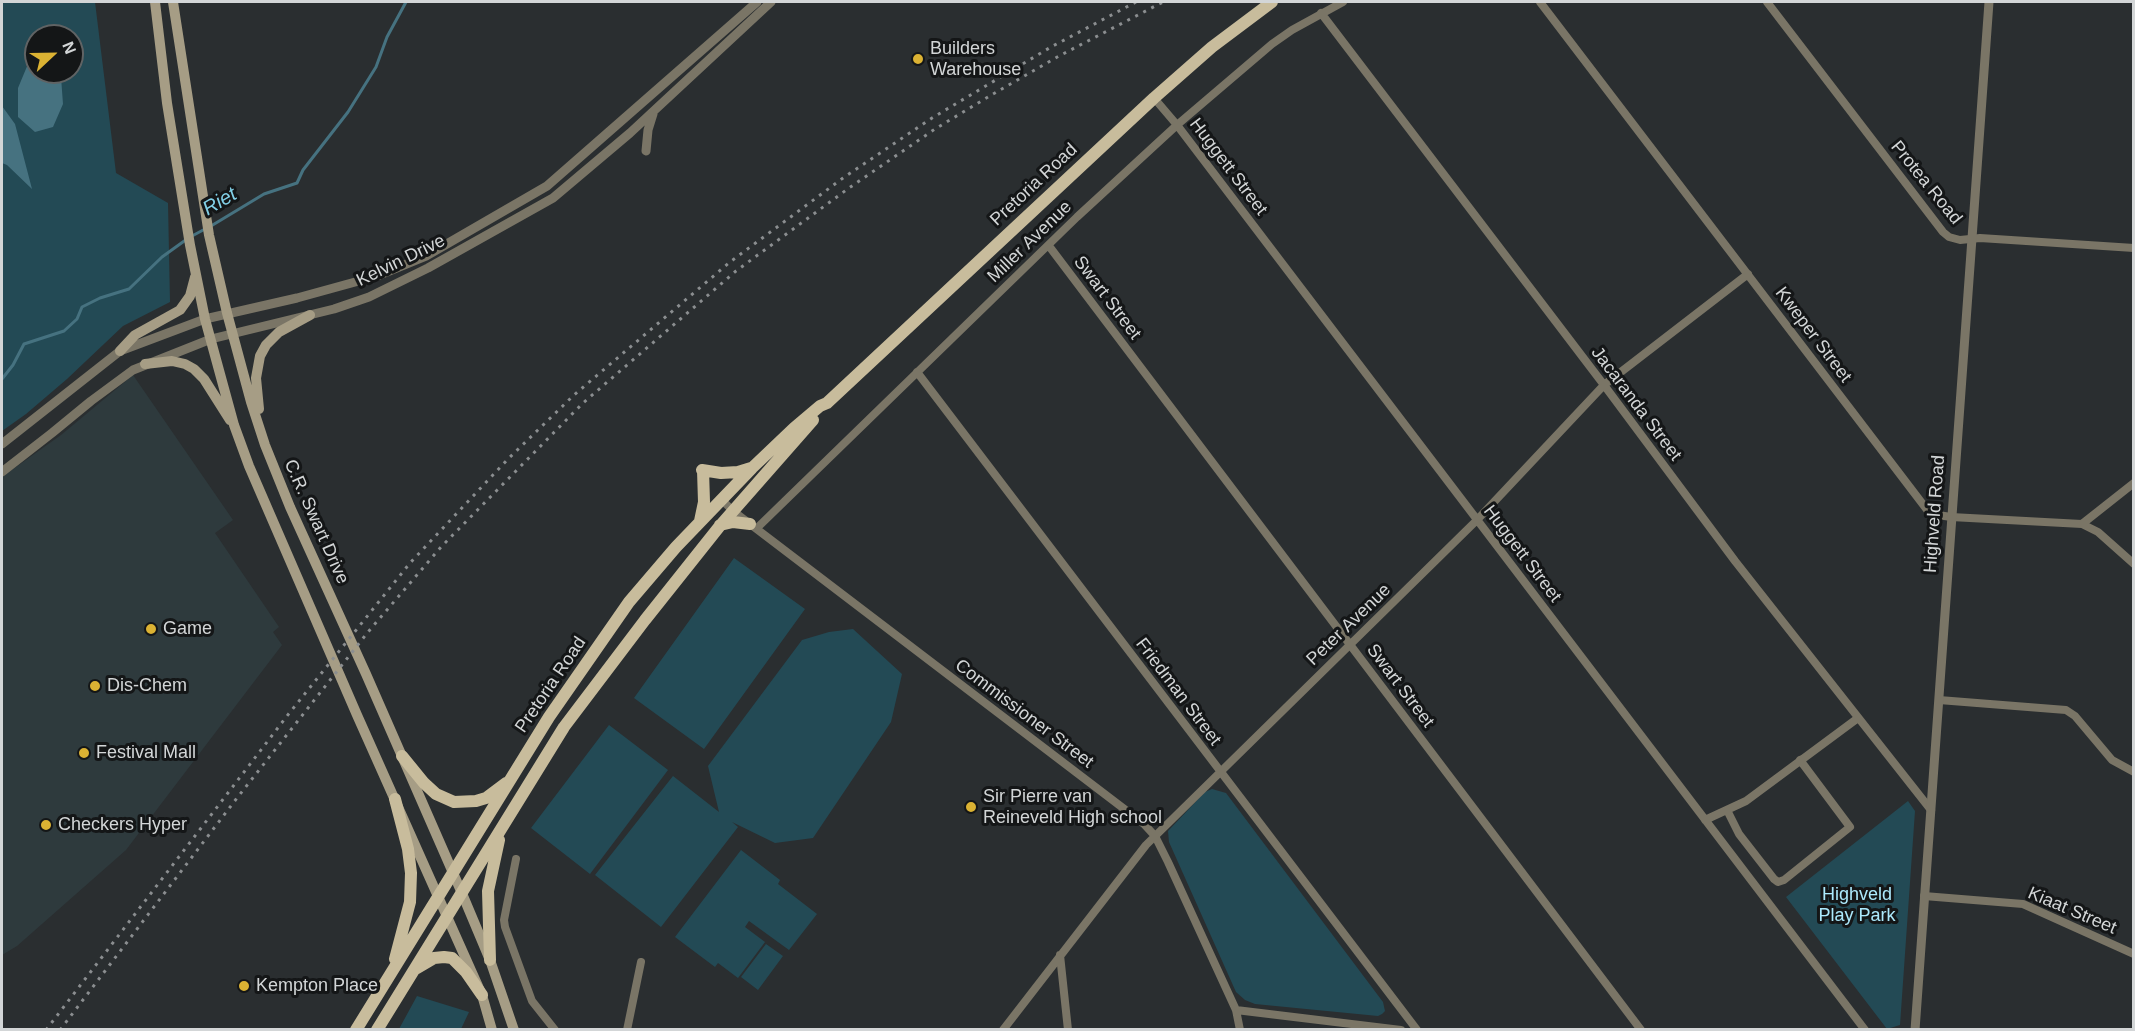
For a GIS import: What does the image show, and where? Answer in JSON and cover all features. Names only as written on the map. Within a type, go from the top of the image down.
[{"type":"main road","points":[[155,2],[166,103],[190,245],[205,319],[234,425],[254,477],[482,995],[492,1029]]},
{"type":"main road","name":"C.R. Swart Drive","points":[[173,2],[209,235],[232,333],[265,445],[290,507],[461,891],[490,960],[514,1029]]},
{"type":"main road","name":"Pretoria Road","points":[[356,1029],[549,717],[629,602],[700,522],[794,428],[820,406],[827,403],[1154,98],[1212,47],[1272,2]]},
{"type":"main road","points":[[120,351],[135,335],[180,310],[190,296],[196,274]]},
{"type":"main road","points":[[265,445],[256,378],[260,356],[266,345],[279,332],[310,315]]},
{"type":"main road","points":[[146,364],[172,361],[194,369],[204,379],[234,425]]},
{"type":"main road","name":"Pretoria Road","points":[[376,1029],[564,727],[720,525],[827,403]]},
{"type":"main road","points":[[700,522],[704,502],[703,470],[721,473],[752,468]]},
{"type":"main road","points":[[720,525],[733,522],[754,526]]},
{"type":"main road","points":[[402,756],[436,794],[454,802],[486,798],[510,780]]},
{"type":"main road","points":[[391,975],[410,903],[411,873],[408,849],[395,799]]},
{"type":"main road","points":[[490,960],[488,891],[502,830]]},
{"type":"main road","points":[[413,970],[434,958],[452,958],[466,972],[482,995]]},
{"type":"street","name":"Kelvin Drive","points":[[2,444],[120,351],[205,319],[297,298],[377,276],[426,256],[547,186],[757,2]]},
{"type":"street","name":"Kelvin Drive","points":[[2,472],[133,370],[211,339],[310,315],[369,297],[428,268],[553,198],[654,111],[771,2]]},
{"type":"street","name":"Miller Avenue","points":[[754,526],[1177,125],[1272,44],[1343,2]]},
{"type":"street","name":"Kweper Street","points":[[1540,2],[1923,506],[1933,514],[1951,517],[2082,524]]},
{"type":"street","name":"Protea Road","points":[[1767,2],[1943,232],[1954,239],[2133,248]]},
{"type":"street","name":"Highveld Road","points":[[1915,1029],[1989,2]]},
{"type":"street","name":"Jacaranda Street","points":[[1321,14],[1735,561],[1931,810]]},
{"type":"street","name":"Huggett Street","points":[[1154,98],[1177,125],[1865,1029]]},
{"type":"street","points":[[646,151],[648,130],[654,111]]},
{"type":"street","name":"Swart Street","points":[[1048,246],[1641,1029]]},
{"type":"street","name":"Peter Avenue","points":[[1003,1029],[1146,845],[1477,520],[1604,385],[1748,274]]},
{"type":"street","name":"Friedman Street","points":[[916,372],[1417,1029]]},
{"type":"street","points":[[2133,483],[2082,524],[2098,532],[2133,564]]},
{"type":"street","name":"Commissioner Street","points":[[722,500],[733,511],[1134,816],[1155,836],[1236,1010],[1240,1029]]},
{"type":"street","points":[[1939,700],[2066,710],[2075,716],[2112,760],[2133,772]]},
{"type":"street","points":[[1705,820],[1746,801],[1858,718]]},
{"type":"street","points":[[1727,810],[1739,834],[1774,879],[1778,882],[1784,880],[1850,827],[1800,760]]},
{"type":"street","points":[[516,859],[504,920],[505,927],[532,1001],[555,1029]]},
{"type":"street","name":"Kiaat Street","points":[[1924,896],[2023,904],[2133,954]]},
{"type":"street","points":[[1060,955],[1068,1029]]},
{"type":"street","points":[[627,1029],[641,962]]},
{"type":"street","points":[[1236,1010],[1401,1029]]},
{"type":"shaded area","points":[[24,74],[24,84],[62,84],[63,104],[53,127],[35,132],[18,117],[18,88]]},
{"type":"shaded area","points":[[2,106],[15,124],[32,189],[2,163]]},
{"type":"shaded area","points":[[133,375],[233,520],[215,533],[279,627],[273,632],[282,645],[126,850],[17,946],[2,955],[2,477],[61,435]]},
{"type":"green space","points":[[2,2],[95,2],[116,173],[168,203],[170,302],[123,326],[26,414],[2,431]]},
{"type":"green space","points":[[734,558],[805,609],[704,749],[634,698]]},
{"type":"green space","points":[[853,629],[902,674],[891,722],[813,838],[775,843],[732,822],[738,827],[661,927],[595,875],[673,776],[719,812],[708,766],[802,640],[829,632]]},
{"type":"green space","points":[[609,725],[668,770],[590,874],[531,828]]},
{"type":"green space","points":[[1212,789],[1226,793],[1383,1002],[1385,1011],[1382,1014],[1378,1016],[1255,1004],[1245,1000],[1236,992],[1169,842],[1168,831],[1205,792]]},
{"type":"green space","name":"Highveld Play Park","points":[[1908,801],[1915,811],[1900,1025],[1887,1029],[1786,897]]},
{"type":"green space","points":[[741,850],[780,880],[778,884],[817,914],[789,950],[749,921],[745,927],[765,942],[738,978],[718,963],[715,967],[675,937]]},
{"type":"green space","points":[[766,944],[783,956],[758,990],[741,977]]},
{"type":"green space","points":[[417,996],[469,1012],[461,1029],[399,1029]]},
{"type":"waterway","name":"Riet","points":[[211,226],[264,194],[297,183],[303,170],[348,112],[376,67],[387,37],[406,2]]},
{"type":"waterway","name":"Riet","points":[[192,236],[205,229]]},
{"type":"waterway","name":"Riet","points":[[2,379],[13,365],[24,344],[64,331],[77,319],[82,307],[100,298],[129,289],[162,257],[187,239]]},
{"type":"railway","points":[[46,1030],[287,716],[410,563],[508,459],[574,395],[730,262],[843,178],[932,118],[1051,47],[1136,2]]},
{"type":"railway","points":[[60,1030],[237,798],[368,632],[441,547],[583,403],[736,271],[849,188],[935,129],[993,94],[1059,56],[1163,2]]},
{"type":"place","name":"Builders Warehouse","points":[[918,59]]},
{"type":"place","name":"Game","points":[[151,629]]},
{"type":"place","name":"Dis-Chem","points":[[95,686]]},
{"type":"place","name":"Festival Mall","points":[[84,753]]},
{"type":"place","name":"Sir Pierre van Reineveld High school","points":[[971,807]]},
{"type":"place","name":"Checkers Hyper","points":[[46,825]]},
{"type":"place","name":"Kempton Place","points":[[244,986]]}]
